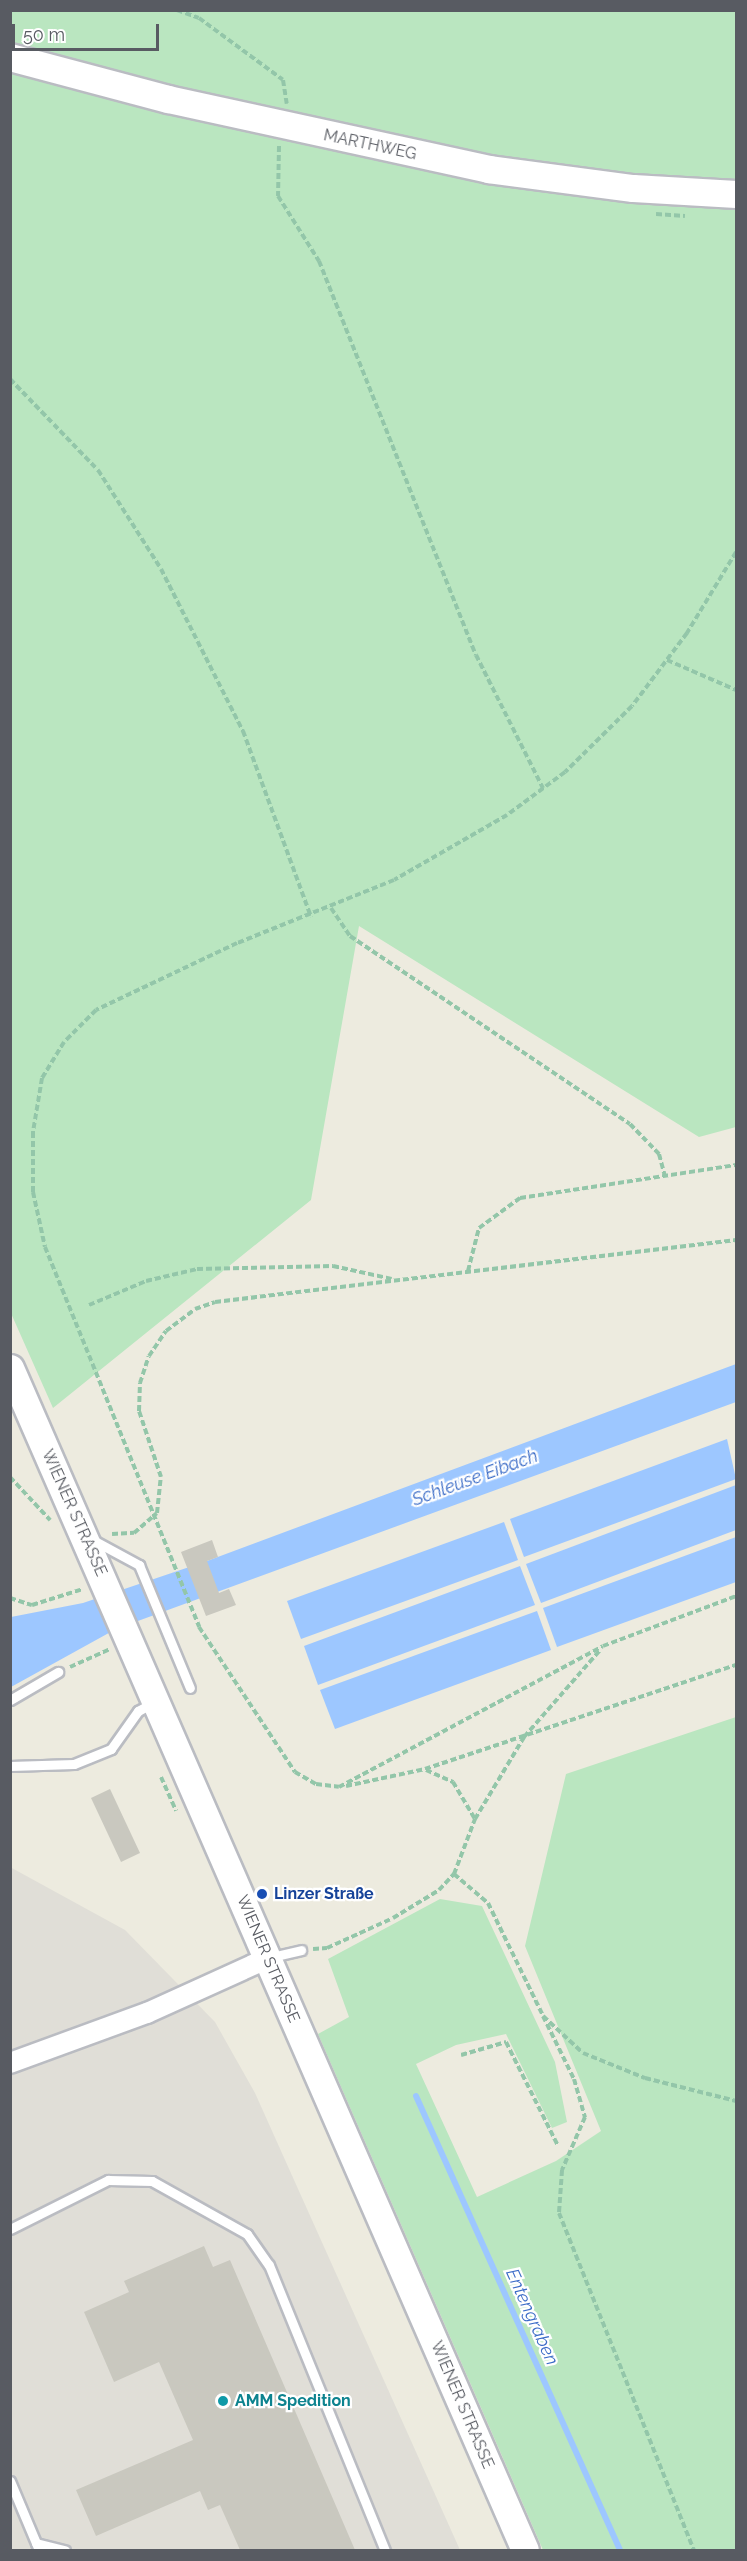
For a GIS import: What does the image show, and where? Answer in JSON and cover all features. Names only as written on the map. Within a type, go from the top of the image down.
[{"type":"main road","name":"MARTHWEG","points":[[10,57],[284,125],[535,176],[736,194]]},
{"type":"main road","name":"WIENER STRASSE","points":[[10,1368],[84,1535],[96,1583],[123,1644],[156,1701],[525,2550]]},
{"type":"street","points":[[10,2063],[147,2013],[268,1958]]},
{"type":"lane","points":[[84,1535],[140,1566],[190,1688]]},
{"type":"lane","points":[[10,1700],[58,1672]]},
{"type":"lane","points":[[10,1766],[74,1764],[111,1749],[138,1711],[156,1701]]},
{"type":"lane","points":[[268,1958],[301,1950]]},
{"type":"lane","points":[[10,2229],[108,2180],[152,2181],[247,2234],[269,2265],[386,2550]]},
{"type":"lane","points":[[10,2481],[38,2547],[65,2550]]},
{"type":"path","points":[[177,10],[199,18],[283,80],[284,125],[274,165],[278,196],[320,261],[476,655],[543,788]]},
{"type":"path","points":[[10,379],[99,470],[161,569],[243,731],[311,917]]},
{"type":"path","points":[[736,552],[667,660],[632,706],[543,788],[450,851],[311,917],[237,943],[96,1010],[64,1042],[42,1078],[33,1132],[33,1192],[45,1246],[157,1513],[199,1627],[295,1772],[316,1784],[339,1787],[425,1769],[736,1665]]},
{"type":"path","points":[[667,660],[736,690]]},
{"type":"path","points":[[331,908],[350,936],[630,1124],[659,1154],[665,1176]]},
{"type":"path","points":[[468,1271],[478,1228],[520,1198],[736,1165]]},
{"type":"path","points":[[10,1478],[65,1534],[134,1533],[157,1513],[160,1477],[139,1412],[140,1383],[149,1356],[166,1331],[215,1302],[736,1240]]},
{"type":"path","points":[[89,1305],[146,1281],[197,1269],[333,1266],[396,1280]]},
{"type":"path","points":[[10,1598],[32,1605],[96,1583]]},
{"type":"path","points":[[339,1787],[603,1646],[736,1596]]},
{"type":"path","points":[[58,1672],[123,1644]]},
{"type":"path","points":[[301,1950],[327,1948],[393,1918],[439,1890],[454,1874],[475,1819],[524,1737],[603,1646]]},
{"type":"path","points":[[425,1769],[453,1782],[475,1819]]},
{"type":"path","points":[[454,1874],[488,1903],[574,2079],[585,2117],[562,2170],[559,2213],[694,2550]]},
{"type":"path","points":[[543,2016],[583,2053],[645,2078],[736,2101]]},
{"type":"path","points":[[461,2055],[506,2042],[558,2146]]},
{"type":"shaded area","points":[[10,1867],[125,1930],[215,2022],[255,2093],[460,2550],[11,2550]]},
{"type":"green space","points":[[10,11],[736,11],[736,1127],[699,1137],[359,926],[311,1200],[53,1408],[10,1311]]},
{"type":"green space","points":[[736,1717],[736,2550],[543,2550],[318,2034],[349,2017],[328,1959],[440,1899],[482,1906],[555,2062],[567,2122],[552,2128],[506,2034],[456,2045],[416,2064],[477,2197],[556,2161],[601,2131],[525,1946],[566,1774]]},
{"type":"water","name":"Schleuse Eibach","points":[[736,1364],[736,1402],[116,1629],[11,1687],[11,1617],[83,1603],[207,1561]]},
{"type":"water","points":[[727,1439],[736,1479],[524,1557],[510,1519]]},
{"type":"water","points":[[736,1485],[736,1530],[541,1603],[526,1564]]},
{"type":"water","points":[[504,1522],[518,1560],[301,1639],[287,1601]]},
{"type":"water","points":[[736,1537],[736,1582],[557,1647],[543,1608]]},
{"type":"water","points":[[520,1566],[535,1605],[318,1685],[304,1646]]},
{"type":"water","points":[[537,1611],[551,1650],[335,1729],[320,1690]]},
{"type":"building","points":[[212,1540],[218,1557],[207,1561],[219,1593],[229,1589],[236,1605],[206,1616],[181,1552]]},
{"type":"building","points":[[110,1789],[140,1853],[121,1862],[91,1798]]},
{"type":"building","name":"AMM Spedition","points":[[204,2246],[213,2267],[230,2260],[355,2550],[240,2550],[220,2505],[208,2510],[200,2491],[96,2536],[76,2490],[193,2440],[159,2362],[114,2382],[84,2312],[129,2292],[124,2281]]},
{"type":"waterway","name":"Entengraben","points":[[416,2096],[620,2550]]},
{"type":"place","name":"Linzer Straße","points":[[262,1894]]},
{"type":"place","name":"AMM Spedition","points":[[223,2401]]}]
